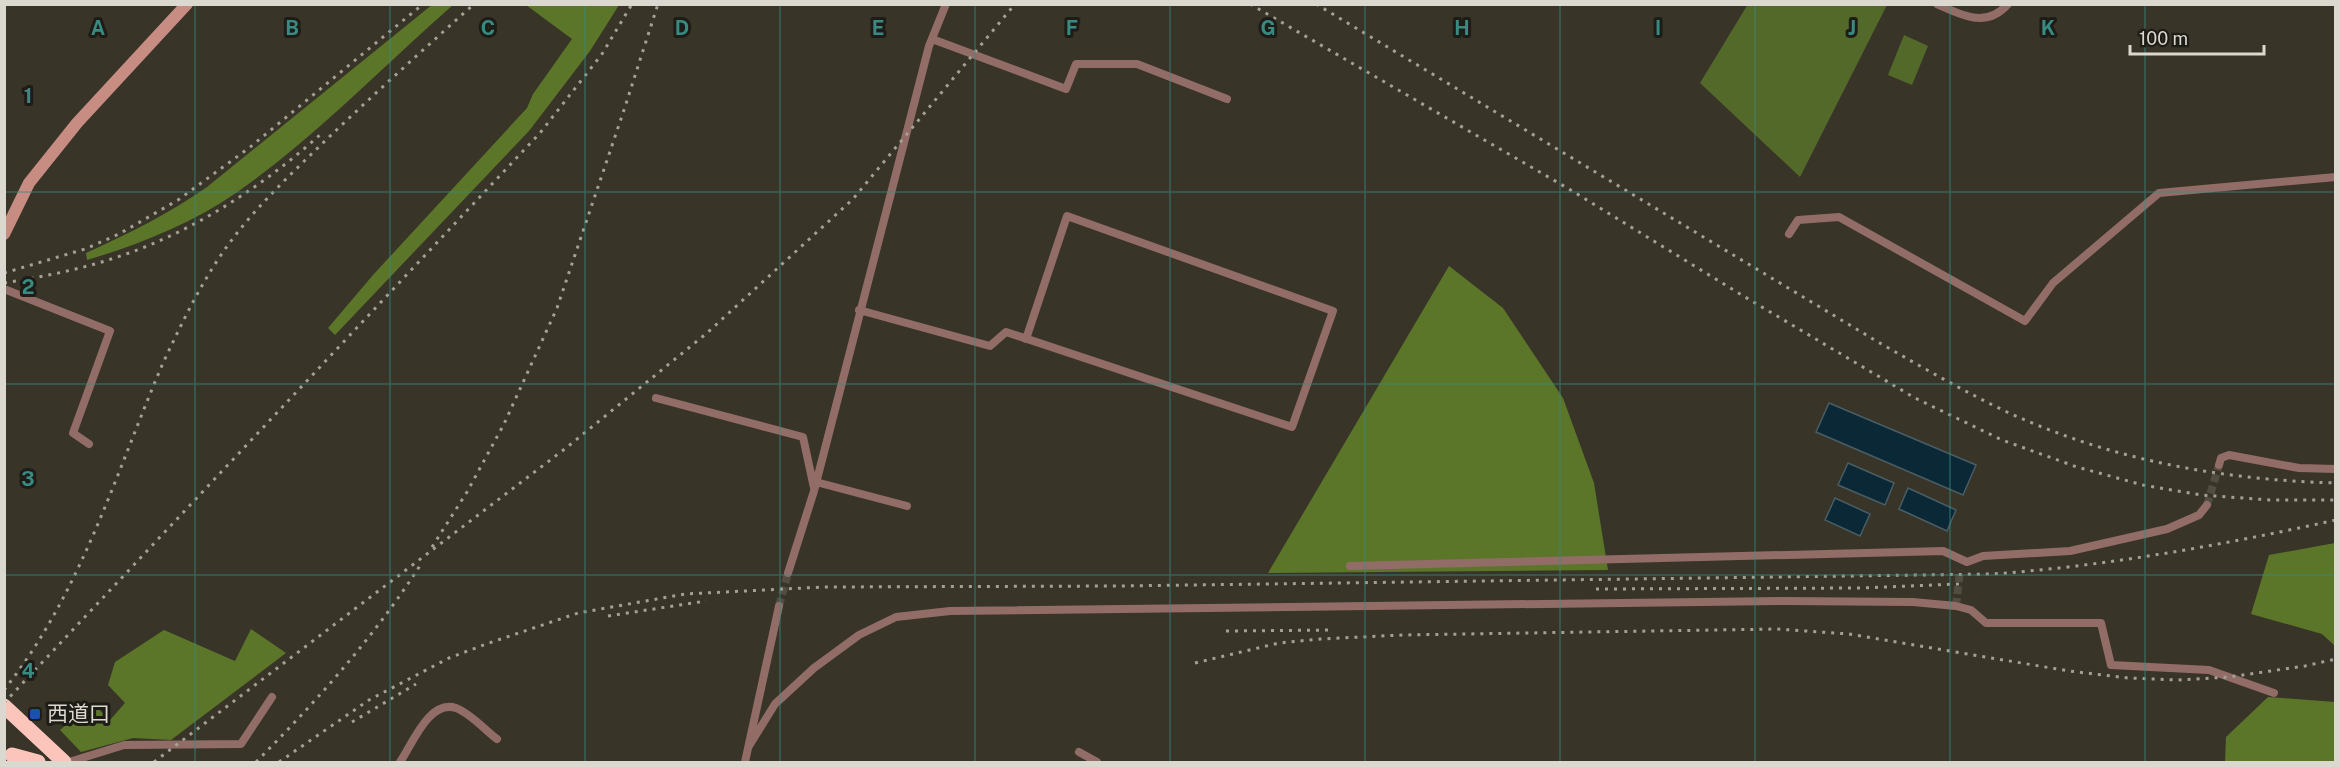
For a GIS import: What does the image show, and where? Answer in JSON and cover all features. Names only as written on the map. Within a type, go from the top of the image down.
[{"type":"highway","points":[[4,706],[64,762]]},
{"type":"highway","points":[[12,755],[38,762]]},
{"type":"street","points":[[4,234],[29,183],[77,123],[187,4]]},
{"type":"street","points":[[788,573],[815,487],[859,310],[932,39],[946,4]]},
{"type":"street","points":[[1936,4],[1966,16],[1981,19],[1999,15],[2007,4]]},
{"type":"street","points":[[932,39],[1066,89],[1076,64],[1137,64],[1227,99]]},
{"type":"street","points":[[1789,234],[1798,220],[1839,217],[2025,321],[2053,283],[2159,194],[2336,177]]},
{"type":"street","points":[[859,310],[990,346],[1006,332],[1026,339],[1292,427],[1333,311],[1067,216],[1026,339]]},
{"type":"street","points":[[4,289],[110,331],[74,433],[88,444]]},
{"type":"street","points":[[657,398],[803,437],[815,487]]},
{"type":"street","points":[[2219,465],[2221,458],[2229,455],[2299,468],[2336,469]]},
{"type":"street","points":[[815,487],[907,506]]},
{"type":"street","points":[[1960,570],[1967,562],[1983,556],[2070,551],[2167,529],[2199,515],[2207,505]]},
{"type":"street","points":[[1350,566],[1943,551],[1967,562]]},
{"type":"street","points":[[749,746],[775,704],[814,668],[860,635],[896,617],[950,611],[1785,601],[1913,602],[1956,606],[1971,610],[1986,623],[2102,622],[2111,665],[2209,670],[2274,693]]},
{"type":"street","points":[[745,762],[779,606]]},
{"type":"street","points":[[69,762],[124,746],[241,744],[272,697]]},
{"type":"street","points":[[400,762],[427,719],[434,712],[445,707],[456,708],[497,739]]},
{"type":"street","points":[[1079,752],[1097,762]]},
{"type":"green space","points":[[433,4],[453,5],[320,126],[265,172],[219,204],[183,224],[125,248],[87,260],[86,253],[148,223],[207,187]]},
{"type":"green space","points":[[1748,4],[1887,5],[1800,177],[1700,83]]},
{"type":"green space","points":[[526,5],[619,5],[590,51],[529,131],[335,335],[328,328],[373,275],[527,108],[533,94],[572,39]]},
{"type":"green space","points":[[1904,35],[1928,46],[1912,85],[1888,75]]},
{"type":"green space","points":[[1449,266],[1503,308],[1563,398],[1594,483],[1608,570],[1268,573]]},
{"type":"green space","points":[[2335,543],[2335,646],[2322,634],[2251,614],[2269,555]]},
{"type":"green space","points":[[251,629],[286,653],[171,740],[133,738],[81,752],[60,730],[92,703],[110,720],[125,703],[108,685],[115,662],[164,630],[235,661]]},
{"type":"green space","points":[[2268,697],[2335,702],[2335,762],[2225,762],[2226,737]]},
{"type":"water","points":[[1829,403],[1976,465],[1963,495],[1816,432]]},
{"type":"water","points":[[1848,463],[1894,483],[1885,505],[1838,485]]},
{"type":"water","points":[[1908,488],[1956,510],[1947,531],[1899,509]]},
{"type":"water","points":[[1835,498],[1870,514],[1860,536],[1825,520]]},
{"type":"tunnel","points":[[2207,505],[2219,465]]},
{"type":"tunnel","points":[[1956,606],[1960,570]]},
{"type":"tunnel","points":[[779,606],[788,573]]},
{"type":"railway","points":[[4,273],[85,249],[119,234],[178,200],[249,148],[423,4]]},
{"type":"railway","points":[[4,690],[31,653],[55,614],[94,532],[163,363],[196,296],[219,258],[243,226],[283,182],[474,4]]},
{"type":"railway","points":[[4,703],[540,133],[602,54],[632,4]]},
{"type":"railway","points":[[432,547],[467,492],[504,424],[557,308],[658,4]]},
{"type":"railway","points":[[154,762],[566,448],[707,333],[853,199],[1015,4]]},
{"type":"railway","points":[[1250,4],[1569,189],[1915,398],[2002,440],[2077,467],[2143,485],[2201,495],[2270,500],[2336,500]]},
{"type":"railway","points":[[1316,4],[1878,342],[2007,412],[2086,443],[2168,464],[2251,477],[2336,483]]},
{"type":"railway","points":[[4,283],[98,263],[155,243],[181,231],[255,186],[322,133]]},
{"type":"railway","points":[[279,762],[369,700],[449,658],[578,613],[685,594],[824,587],[1121,586],[1992,574],[2122,560],[2250,538],[2336,520]]},
{"type":"railway","points":[[256,762],[344,668],[384,617],[421,564]]},
{"type":"railway","points":[[1596,589],[1860,588],[1959,584]]},
{"type":"railway","points":[[608,616],[706,601]]},
{"type":"railway","points":[[1195,663],[1279,643],[1320,639],[1402,635],[1777,629],[1849,634],[2069,671],[2128,678],[2178,680],[2229,677],[2336,659]]},
{"type":"railway","points":[[1226,631],[1334,630]]},
{"type":"railway","points":[[352,722],[416,684]]},
{"type":"place","name":"西道口","points":[[35,714]]}]
